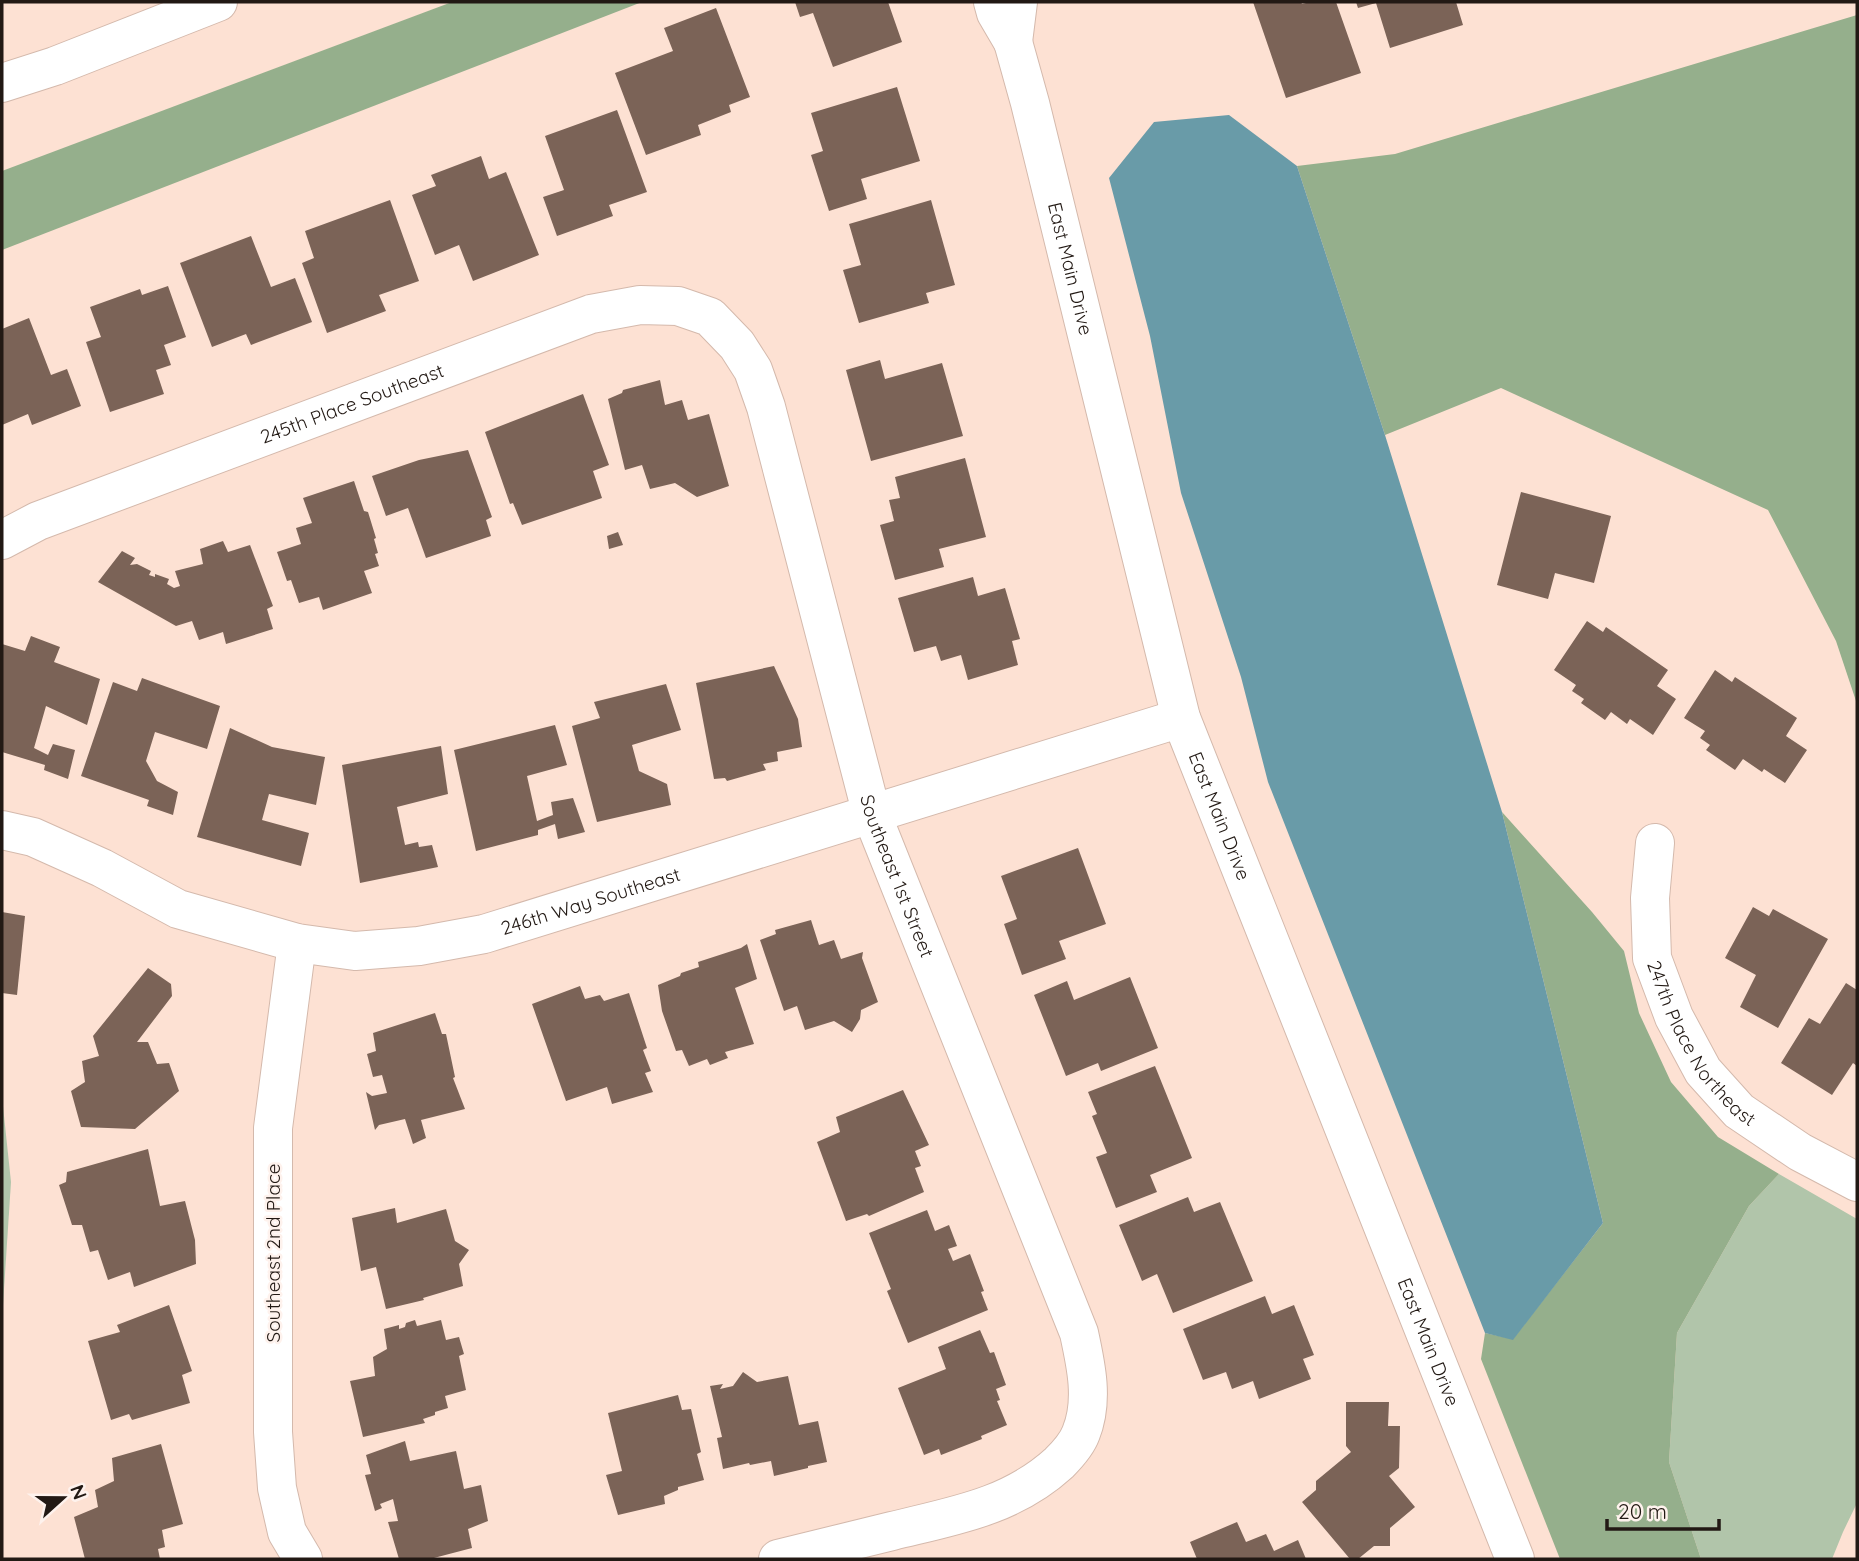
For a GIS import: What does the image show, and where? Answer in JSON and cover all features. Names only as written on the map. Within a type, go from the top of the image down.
[{"type":"street","points":[[2,83],[55,66],[218,2]]},
{"type":"street","name":"East Main Drive","points":[[993,2],[996,13],[1013,41],[1030,103],[1181,718],[1515,1559]]},
{"type":"street","name":"East Main Drive","points":[[1013,41],[1018,2]]},
{"type":"street","name":"245th Place Southeast","points":[[2,540],[38,521],[591,313],[640,305],[678,306],[710,317]]},
{"type":"street","name":"Southeast 1st Street","points":[[710,317],[737,345],[753,370],[766,407],[872,815],[1079,1333],[1088,1372],[1087,1407],[1081,1434],[1065,1457],[1046,1475],[1019,1493],[982,1508],[778,1559]]},
{"type":"street","name":"246th Way Southeast","points":[[2,830],[33,837],[102,869],[177,909],[297,943],[355,951],[419,946],[484,934],[1181,718]]},
{"type":"street","name":"247th Place Northeast","points":[[1655,843],[1650,898],[1652,958],[1674,1017],[1703,1071],[1739,1111],[1800,1152],[1857,1182]]},
{"type":"street","name":"Southeast 2nd Place","points":[[297,943],[273,1128],[273,1432],[277,1488],[287,1532],[303,1559]]},
{"type":"green space","points":[[452,2],[642,2],[2,250],[2,171]]},
{"type":"green space","points":[[1857,15],[1857,704],[1836,641],[1768,510],[1501,388],[1385,435],[1297,166],[1395,154]]},
{"type":"green space","points":[[1502,812],[1624,951],[1639,1013],[1671,1082],[1718,1137],[1779,1174],[1749,1206],[1677,1333],[1669,1462],[1701,1559],[1560,1559],[1481,1359],[1485,1333],[1513,1339],[1603,1223]]},
{"type":"green space","points":[[2,1097],[11,1182],[2,1320]]},
{"type":"green space","points":[[1779,1174],[1857,1219],[1857,1503],[1832,1559],[1701,1559],[1669,1462],[1677,1333],[1749,1206]]},
{"type":"water","points":[[1229,115],[1297,166],[1385,435],[1502,812],[1603,1223],[1513,1340],[1485,1333],[1268,782],[1241,677],[1181,493],[1150,336],[1109,178],[1154,122]]},
{"type":"building","points":[[795,2],[888,2],[902,42],[833,67],[813,13],[800,17]]},
{"type":"building","points":[[1253,2],[1336,2],[1361,73],[1286,98]]},
{"type":"building","points":[[1356,2],[1456,2],[1463,25],[1390,48],[1376,3],[1358,8]]},
{"type":"building","points":[[716,8],[750,97],[729,105],[731,112],[698,125],[701,135],[646,155],[615,73],[673,51],[664,28]]},
{"type":"building","points":[[897,87],[920,161],[861,179],[867,199],[829,211],[811,155],[823,151],[811,113]]},
{"type":"building","points":[[617,110],[647,192],[609,205],[613,216],[557,236],[543,197],[564,190],[545,136]]},
{"type":"building","points":[[481,156],[489,179],[506,172],[539,255],[473,281],[459,245],[435,255],[412,195],[436,186],[431,175]]},
{"type":"building","points":[[390,200],[419,281],[379,295],[386,311],[327,333],[302,263],[314,258],[305,231]]},
{"type":"building","points":[[931,200],[955,285],[926,293],[929,303],[859,323],[843,270],[861,265],[849,224]]},
{"type":"building","points":[[251,236],[271,287],[295,278],[312,322],[251,345],[246,334],[212,347],[180,263]]},
{"type":"building","points":[[168,286],[186,337],[164,345],[171,365],[156,370],[164,394],[110,412],[86,342],[101,337],[90,307],[140,289],[142,295]]},
{"type":"building","points":[[29,318],[51,375],[67,369],[81,406],[32,425],[28,414],[2,425],[2,329]]},
{"type":"building","points":[[880,360],[885,379],[942,363],[963,436],[871,461],[846,370]]},
{"type":"building","points":[[660,380],[665,405],[682,400],[688,420],[709,414],[729,486],[697,497],[675,483],[650,489],[642,465],[625,470],[608,399],[623,390]]},
{"type":"building","points":[[583,394],[609,465],[593,471],[602,498],[522,525],[513,503],[510,504],[485,432]]},
{"type":"building","points":[[468,450],[492,517],[486,520],[491,536],[426,558],[408,508],[386,516],[372,476],[419,460]]},
{"type":"building","points":[[965,458],[986,537],[939,549],[944,567],[895,580],[880,525],[894,521],[889,500],[900,498],[895,477]]},
{"type":"building","points":[[354,481],[376,538],[374,539],[378,553],[375,554],[379,566],[364,571],[372,593],[323,610],[319,597],[299,603],[291,580],[287,581],[277,552],[301,544],[296,528],[312,523],[303,498]]},
{"type":"building","points":[[1521,492],[1611,516],[1594,583],[1555,573],[1548,599],[1497,585]]},
{"type":"building","points":[[618,532],[623,545],[609,549],[607,536]]},
{"type":"building","points":[[223,541],[228,552],[250,545],[273,606],[267,609],[273,629],[226,644],[223,632],[199,640],[192,621],[176,626],[98,582],[122,551],[135,558],[130,565],[137,564],[151,571],[149,575],[155,577],[155,574],[169,579],[167,584],[174,588],[180,586],[175,571],[203,564],[200,549]]},
{"type":"building","points":[[973,577],[978,596],[1005,588],[1020,639],[1012,641],[1018,665],[968,680],[961,655],[941,661],[936,646],[914,652],[898,598]]},
{"type":"building","points":[[1587,621],[1603,632],[1606,627],[1668,670],[1657,686],[1676,699],[1653,735],[1630,719],[1627,724],[1611,712],[1605,720],[1581,703],[1584,699],[1572,691],[1576,685],[1554,670]]},
{"type":"building","points":[[31,636],[60,647],[54,662],[100,679],[87,725],[46,706],[34,748],[48,755],[53,744],[75,750],[68,779],[44,770],[45,765],[2,752],[2,644],[25,651]]},
{"type":"building","points":[[774,666],[798,719],[802,747],[777,752],[778,761],[763,764],[766,770],[727,781],[725,778],[714,779],[696,683]]},
{"type":"building","points":[[1715,670],[1732,682],[1735,677],[1797,718],[1786,736],[1807,750],[1785,783],[1743,759],[1735,770],[1706,750],[1710,745],[1700,738],[1705,731],[1684,718]]},
{"type":"building","points":[[142,678],[220,706],[207,749],[155,732],[146,761],[157,781],[178,792],[173,815],[147,806],[149,800],[81,776],[113,682],[137,691]]},
{"type":"building","points":[[666,684],[681,730],[632,745],[639,771],[667,784],[671,805],[597,822],[572,726],[600,718],[594,702]]},
{"type":"building","points":[[555,725],[567,765],[527,776],[537,821],[553,815],[551,802],[573,798],[585,832],[558,839],[555,824],[538,830],[538,835],[476,851],[454,750]]},
{"type":"building","points":[[230,728],[272,747],[325,757],[316,805],[269,794],[262,820],[309,833],[301,866],[197,837]]},
{"type":"building","points":[[441,746],[448,794],[397,807],[405,845],[418,842],[419,847],[432,845],[438,867],[360,883],[342,765]]},
{"type":"building","points":[[1078,848],[1106,924],[1059,941],[1066,959],[1022,975],[1004,924],[1017,919],[1001,876]]},
{"type":"building","points":[[1753,907],[1769,916],[1773,909],[1828,939],[1778,1028],[1740,1007],[1756,975],[1725,958]]},
{"type":"building","points":[[2,912],[25,916],[17,995],[2,993]]},
{"type":"building","points":[[811,920],[819,945],[834,940],[841,959],[863,952],[862,958],[878,1002],[861,1010],[860,1019],[852,1032],[834,1021],[805,1030],[797,1006],[784,1011],[760,940],[776,934],[775,930]]},
{"type":"building","points":[[747,944],[757,979],[735,988],[754,1044],[725,1052],[728,1058],[710,1065],[707,1059],[689,1066],[682,1050],[676,1051],[662,1011],[658,985],[699,967],[698,962]]},
{"type":"building","points":[[148,968],[171,984],[172,996],[137,1042],[148,1042],[157,1064],[169,1063],[179,1091],[135,1129],[81,1127],[71,1091],[85,1082],[82,1061],[99,1056],[93,1036]]},
{"type":"building","points":[[1130,977],[1158,1048],[1101,1071],[1098,1063],[1066,1076],[1034,995],[1067,981],[1074,1000]]},
{"type":"building","points":[[1846,983],[1857,990],[1857,1066],[1853,1063],[1832,1095],[1781,1063],[1809,1018],[1820,1024]]},
{"type":"building","points":[[580,986],[585,999],[600,995],[604,1001],[629,993],[647,1048],[643,1050],[651,1071],[645,1073],[653,1092],[612,1104],[607,1087],[566,1101],[532,1004]]},
{"type":"building","points":[[435,1013],[442,1034],[446,1034],[455,1077],[453,1078],[465,1109],[421,1120],[426,1138],[413,1144],[405,1119],[379,1125],[375,1130],[366,1092],[372,1096],[387,1093],[382,1075],[373,1077],[367,1054],[376,1051],[373,1033]]},
{"type":"building","points":[[1155,1066],[1192,1158],[1150,1175],[1157,1192],[1116,1208],[1096,1157],[1107,1153],[1092,1116],[1097,1114],[1088,1092]]},
{"type":"building","points":[[903,1090],[929,1145],[915,1151],[921,1166],[915,1168],[924,1192],[869,1216],[867,1214],[846,1221],[817,1142],[840,1132],[836,1117]]},
{"type":"building","points":[[148,1149],[160,1206],[185,1201],[195,1240],[196,1264],[134,1287],[130,1272],[108,1280],[98,1250],[90,1252],[82,1225],[72,1225],[59,1185],[66,1182],[67,1172]]},
{"type":"building","points":[[1188,1197],[1194,1212],[1220,1202],[1253,1281],[1173,1313],[1157,1274],[1142,1281],[1119,1225]]},
{"type":"building","points":[[395,1208],[397,1223],[446,1209],[455,1241],[469,1250],[459,1264],[463,1286],[423,1298],[424,1300],[386,1309],[376,1267],[361,1271],[352,1218]]},
{"type":"building","points":[[927,1210],[935,1231],[949,1225],[957,1246],[948,1249],[953,1261],[970,1254],[988,1310],[908,1343],[887,1291],[891,1289],[869,1233]]},
{"type":"building","points":[[1265,1296],[1272,1314],[1294,1305],[1314,1355],[1303,1359],[1311,1379],[1259,1399],[1253,1381],[1232,1389],[1226,1372],[1203,1380],[1183,1329]]},
{"type":"building","points":[[169,1305],[192,1371],[182,1375],[190,1403],[132,1420],[129,1414],[111,1420],[88,1341],[120,1332],[117,1325]]},
{"type":"building","points":[[415,1320],[417,1326],[441,1320],[446,1340],[459,1337],[464,1354],[459,1356],[466,1390],[445,1396],[448,1408],[423,1419],[425,1423],[363,1437],[350,1381],[375,1376],[373,1357],[387,1349],[384,1329],[399,1325],[399,1329]]},
{"type":"building","points":[[980,1330],[990,1353],[994,1352],[1006,1385],[996,1389],[1000,1400],[997,1401],[1007,1425],[981,1436],[982,1439],[941,1455],[939,1449],[924,1455],[898,1388],[946,1369],[938,1347]]},
{"type":"building","points":[[743,1372],[757,1382],[788,1376],[799,1425],[818,1421],[827,1462],[774,1476],[771,1461],[723,1469],[717,1438],[722,1437],[710,1386],[723,1384],[720,1389],[733,1386]]},
{"type":"building","points":[[678,1395],[682,1410],[691,1409],[701,1452],[697,1454],[704,1480],[678,1487],[678,1490],[664,1496],[665,1504],[618,1515],[606,1475],[622,1471],[608,1413]]},
{"type":"building","points":[[1346,1402],[1389,1402],[1388,1426],[1400,1426],[1399,1468],[1389,1476],[1415,1507],[1390,1528],[1390,1546],[1374,1546],[1358,1559],[1350,1559],[1302,1502],[1316,1490],[1316,1481],[1351,1452],[1346,1446]]},
{"type":"building","points":[[405,1441],[410,1461],[456,1451],[464,1489],[481,1485],[488,1521],[468,1529],[472,1548],[430,1559],[399,1559],[388,1522],[398,1521],[393,1499],[380,1504],[382,1508],[375,1511],[365,1475],[371,1474],[366,1455]]},
{"type":"building","points":[[161,1444],[183,1524],[162,1530],[165,1547],[158,1549],[160,1559],[85,1559],[74,1517],[98,1507],[95,1490],[114,1481],[112,1458]]},
{"type":"building","points":[[1237,1522],[1246,1542],[1266,1534],[1274,1551],[1298,1540],[1306,1559],[1197,1559],[1190,1542]]}]
